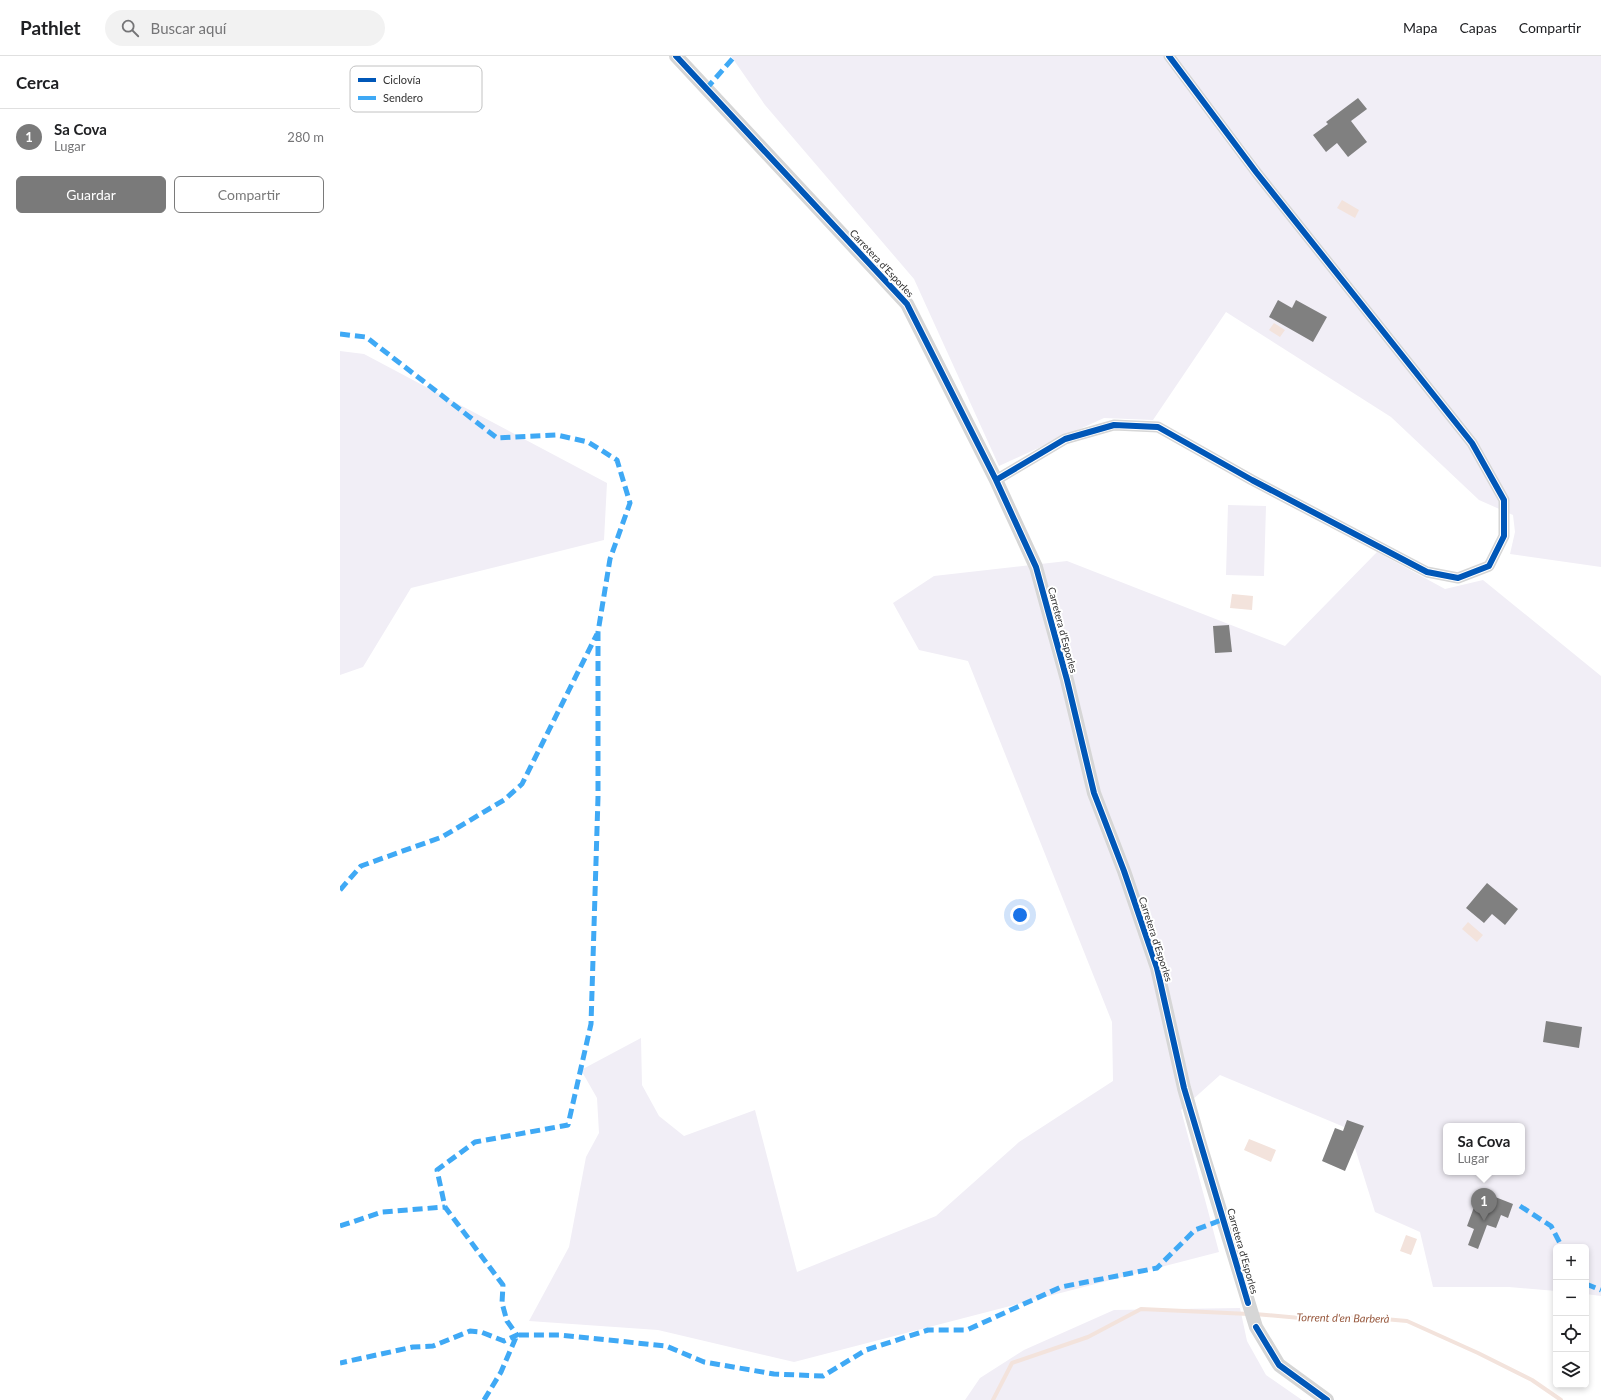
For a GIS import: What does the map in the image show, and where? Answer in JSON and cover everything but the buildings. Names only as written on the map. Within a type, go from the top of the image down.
[{"type":"street","name":"Carretera d'Esporles","points":[[676,56],[907,304],[996,480],[1036,567],[1067,680],[1094,793],[1124,871],[1156,968],[1184,1088],[1256,1327],[1279,1365],[1327,1400]]},
{"type":"street","points":[[996,480],[1065,439],[1114,425],[1158,427],[1252,480],[1427,572],[1458,578],[1489,566],[1504,536],[1504,500],[1472,443],[1256,172],[1169,56]]},
{"type":"shaded area","points":[[731,56],[1601,56],[1601,567],[1510,554],[1515,532],[1513,515],[1479,500],[1391,417],[1226,312],[1153,420],[1104,418],[999,466],[914,279],[765,105]]},
{"type":"shaded area","points":[[1342,200],[1359,210],[1355,218],[1337,208]]},
{"type":"shaded area","points":[[1274,323],[1285,330],[1280,337],[1269,330]]},
{"type":"shaded area","points":[[340,351],[364,354],[607,483],[604,540],[411,588],[363,667],[340,675]]},
{"type":"shaded area","points":[[1228,505],[1266,506],[1264,576],[1226,575]]},
{"type":"shaded area","points":[[1377,552],[1445,589],[1483,580],[1601,676],[1601,1296],[1589,1294],[1589,1244],[1553,1244],[1553,1291],[1509,1287],[1433,1287],[1420,1232],[1375,1212],[1349,1129],[1220,1075],[1181,1110],[1219,1252],[794,1362],[658,1330],[529,1321],[569,1247],[586,1157],[599,1133],[597,1098],[581,1070],[641,1038],[642,1085],[659,1116],[684,1136],[755,1110],[797,1272],[936,1216],[1019,1142],[1113,1081],[1112,1022],[968,661],[919,650],[893,603],[934,576],[1067,561],[1285,646]]},
{"type":"shaded area","points":[[1232,594],[1253,596],[1252,610],[1230,608]]},
{"type":"shaded area","points":[[1468,922],[1483,935],[1477,942],[1462,929]]},
{"type":"shaded area","points":[[1249,1139],[1276,1150],[1271,1162],[1244,1150]]},
{"type":"shaded area","points":[[1406,1235],[1417,1239],[1411,1255],[1400,1251]]},
{"type":"shaded area","points":[[1240,1308],[1247,1341],[1266,1375],[1302,1400],[965,1400],[980,1378],[1024,1350],[1114,1310]]},
{"type":"waterway","name":"Torrent d'en Barberà","points":[[993,1400],[1012,1363],[1088,1337],[1141,1309],[1249,1314]]},
{"type":"waterway","name":"Torrent d'en Barberà","points":[[1255,1314],[1322,1320],[1361,1317],[1407,1321],[1478,1353],[1532,1380],[1561,1400]]},
{"type":"marked path","points":[[706,89],[735,56]]},
{"type":"marked path","points":[[340,334],[366,337],[497,438],[557,435],[588,442],[617,460],[630,503],[610,559],[598,632],[598,797],[591,1024],[568,1125],[475,1142],[437,1170],[445,1207],[503,1285],[502,1303],[507,1321],[517,1335],[504,1341],[481,1332],[470,1331],[433,1346],[413,1347],[340,1363]]},
{"type":"marked path","points":[[340,890],[361,866],[442,837],[504,800],[522,784],[597,634]]},
{"type":"marked path","points":[[1520,1206],[1551,1226],[1560,1244]]},
{"type":"marked path","points":[[340,1226],[382,1212],[445,1207]]},
{"type":"marked path","points":[[484,1400],[501,1372],[517,1335],[560,1335],[666,1346],[704,1362],[774,1374],[823,1376],[866,1350],[928,1330],[967,1330],[1061,1287],[1157,1268],[1195,1230],[1224,1219]]},
{"type":"marked path","points":[[1589,1285],[1601,1290]]},
{"type":"cycle path","points":[[676,56],[907,304],[996,480],[1036,567],[1067,680],[1094,793],[1124,871],[1157,968],[1184,1088],[1248,1303]]},
{"type":"cycle path","points":[[996,480],[1065,439],[1114,425],[1158,427],[1252,480],[1427,572],[1458,578],[1489,566],[1504,536],[1504,500],[1472,443],[1256,172],[1169,56]]},
{"type":"cycle path","points":[[1256,1327],[1279,1365],[1327,1400]]},
{"type":"place","name":"Sa Cova","points":[[1484,1221]]}]
